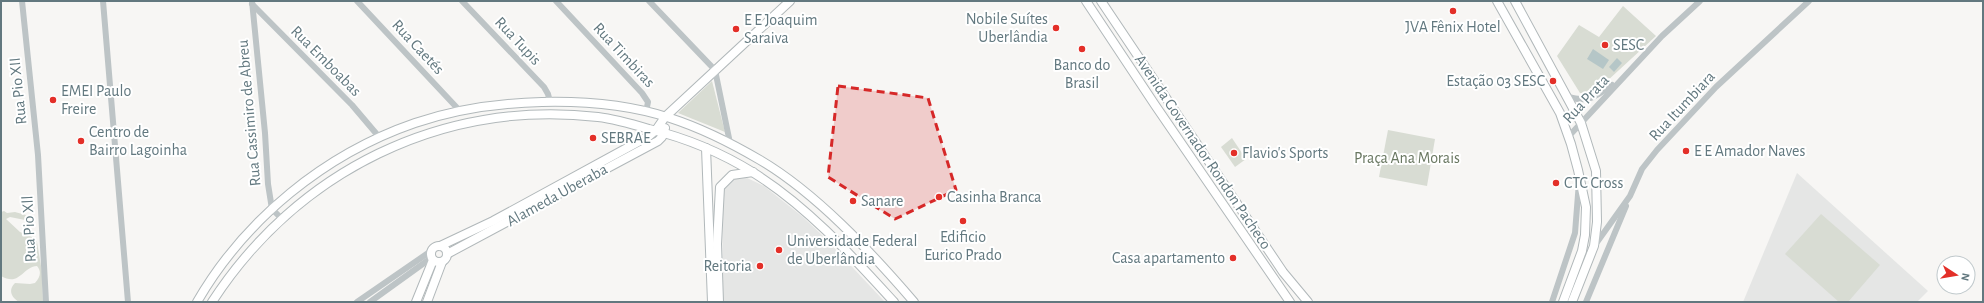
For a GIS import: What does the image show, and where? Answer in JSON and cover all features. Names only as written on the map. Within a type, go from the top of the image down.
[{"type":"main road","points":[[660,131],[667,117],[714,70],[790,1]]},
{"type":"main road","name":"Avenida Governador Rondon Pacheco","points":[[1086,1],[1155,105],[1290,302]]},
{"type":"main road","name":"Avenida Governador Rondon Pacheco","points":[[1101,1],[1283,272],[1308,302]]},
{"type":"main road","points":[[1498,1],[1560,113],[1569,136],[1579,174],[1586,207],[1582,251],[1563,302]]},
{"type":"main road","points":[[1515,1],[1582,123],[1592,155],[1596,178],[1597,222],[1593,249],[1572,302]]},
{"type":"main road","points":[[1527,53],[1541,46]]},
{"type":"main road","points":[[197,302],[213,276],[232,252],[272,210],[322,170],[353,151],[416,123],[460,111],[510,103],[550,102],[600,104],[667,117],[730,144],[771,166],[821,204],[914,302]]},
{"type":"main road","points":[[212,302],[235,269],[282,219],[316,190],[359,162],[410,139],[468,122],[505,117],[556,115],[598,117],[660,131],[706,148],[753,172],[814,218],[894,302]]},
{"type":"main road","name":"Alameda Uberaba","points":[[432,256],[435,247],[440,246],[660,131]]},
{"type":"main road","name":"Alameda Uberaba","points":[[445,258],[658,141],[660,131]]},
{"type":"main road","points":[[706,148],[714,260],[719,302]]},
{"type":"main road","points":[[712,302],[720,187],[732,176],[753,172]]},
{"type":"main road","points":[[427,302],[445,258],[446,250],[440,246]]},
{"type":"main road","points":[[432,256],[437,262],[445,258]]},
{"type":"main road","points":[[416,302],[432,256]]},
{"type":"street","name":"Rua Pio XII","points":[[22,1],[38,155]]},
{"type":"street","points":[[103,1],[128,302]]},
{"type":"street","name":"Rua Caetés","points":[[357,1],[460,111]]},
{"type":"street","name":"Rua Tupis","points":[[462,1],[544,87],[550,102]]},
{"type":"street","name":"Rua Timbiras","points":[[556,1],[646,97],[648,102],[646,112]]},
{"type":"street","points":[[649,1],[714,70],[730,144]]},
{"type":"street","name":"Rua Prata","points":[[1569,136],[1662,36],[1700,1]]},
{"type":"street","name":"Rua Itumbiara","points":[[1593,249],[1630,196],[1642,169],[1657,150],[1716,87],[1809,1]]},
{"type":"street","name":"Rua Emboabas","points":[[252,2],[352,105],[380,138]]},
{"type":"street","name":"Rua Cassimiro de Abreu","points":[[252,2],[272,210]]},
{"type":"street","name":"Rua Prata","points":[[1568,97],[1588,100],[1622,79]]},
{"type":"street","name":"Rua Pio Xll","points":[[38,155],[46,302]]},
{"type":"street","points":[[1552,302],[1557,292],[1575,233],[1579,174]]},
{"type":"street","points":[[1586,302],[1630,196]]},
{"type":"street","points":[[272,210],[282,219]]},
{"type":"street","name":"Alameda Uberaba","points":[[358,302],[432,256]]},
{"type":"street","name":"Alameda Uberaba","points":[[370,302],[432,256]]},
{"type":"street","points":[[1557,292],[1563,302]]},
{"type":"highlighted area","points":[[838,86],[928,98],[956,190],[895,219],[828,177]]},
{"type":"shaded area","points":[[1593,49],[1609,60],[1603,69],[1587,59]]},
{"type":"shaded area","points":[[1617,58],[1622,63],[1614,72],[1609,67]]},
{"type":"shaded area","points":[[1797,173],[1928,291],[1917,302],[1743,302]]},
{"type":"shaded area","name":"Universidade Federal de Uberlândia","points":[[745,177],[764,186],[803,217],[824,237],[885,302],[723,302],[722,194],[725,186],[729,182],[735,178]]},
{"type":"green space","name":"SESC","points":[[1623,6],[1656,36],[1594,93],[1580,93],[1557,56],[1579,25],[1599,37]]},
{"type":"green space","points":[[712,81],[725,132],[678,113]]},
{"type":"green space","name":"Praça Ana Morais","points":[[1388,130],[1435,139],[1427,186],[1379,177]]},
{"type":"green space","name":"Flavio's Sports","points":[[1232,138],[1246,159],[1235,167],[1221,147]]},
{"type":"green space","points":[[4,211],[7,213],[15,212],[33,217],[30,221],[10,217],[6,219],[20,232],[34,238],[37,242],[42,272],[43,302],[19,302],[12,296],[11,293],[15,283],[35,283],[40,274],[40,270],[37,266],[32,267],[17,278],[7,279],[1,276],[1,212]]},
{"type":"green space","points":[[1821,214],[1880,265],[1848,302],[1839,302],[1785,254]]},
{"type":"place","name":"JVA Fênix Hotel","points":[[1453,11]]},
{"type":"place","name":"Nobile Suítes Uberlândia","points":[[1056,28]]},
{"type":"place","name":"E E Joaquim Saraiva","points":[[736,29]]},
{"type":"place","name":"SESC","points":[[1605,45]]},
{"type":"place","name":"Banco do Brasil","points":[[1082,49]]},
{"type":"place","name":"Estação 03 SESC","points":[[1553,81]]},
{"type":"place","name":"EMEI Paulo Freire","points":[[53,100]]},
{"type":"place","name":"SEBRAE","points":[[593,138]]},
{"type":"place","name":"Centro de Bairro Lagoinha","points":[[81,141]]},
{"type":"place","name":"E E Amador Naves","points":[[1686,151]]},
{"type":"place","name":"Flavio's Sports","points":[[1234,153]]},
{"type":"place","name":"CTC Cross","points":[[1556,183]]},
{"type":"place","name":"Casinha Branca","points":[[939,197]]},
{"type":"place","name":"Sanare","points":[[853,201]]},
{"type":"place","name":"Edificio Eurico Prado","points":[[963,221]]},
{"type":"place","name":"Universidade Federal de Uberlândia","points":[[779,250]]},
{"type":"place","name":"Casa apartamento","points":[[1233,258]]},
{"type":"place","name":"Reitoria","points":[[760,266]]}]
